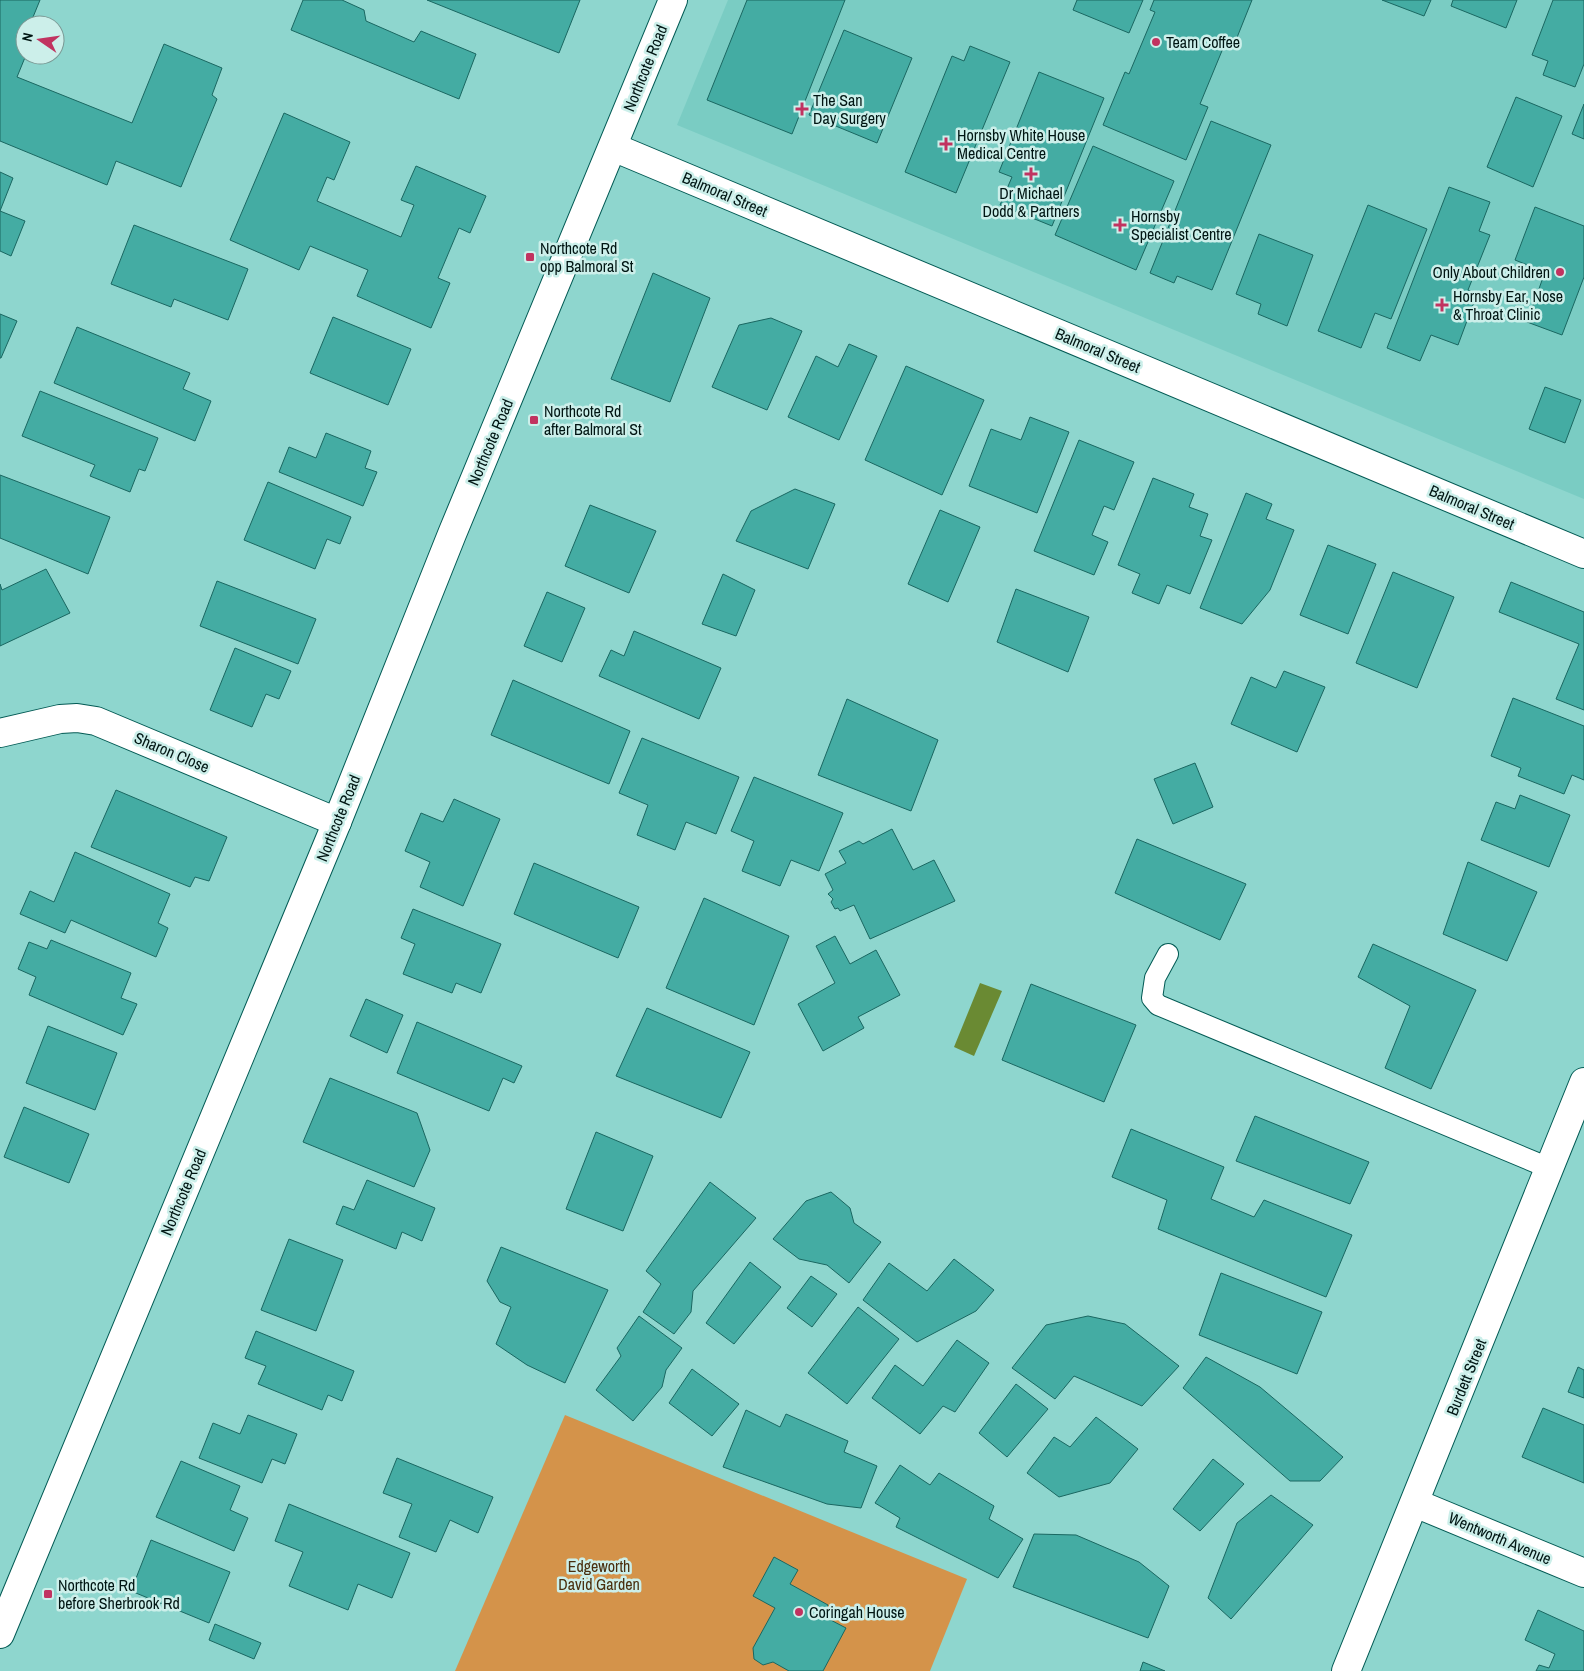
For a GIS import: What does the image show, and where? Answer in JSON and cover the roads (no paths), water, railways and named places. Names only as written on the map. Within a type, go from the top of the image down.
[{"type":"street","name":"Northcote Road","points":[[0,1634],[337,822],[452,534],[673,0]]},
{"type":"street","name":"Balmoral Street","points":[[613,147],[1584,554]]},
{"type":"street","name":"Sharon Close","points":[[0,733],[60,719],[77,718],[96,721],[337,822]]},
{"type":"street","name":"Burdett Street","points":[[1346,1671],[1584,1082]]},
{"type":"street","name":"Wentworth Avenue","points":[[1415,1503],[1584,1573]]},
{"type":"lane","points":[[1168,954],[1155,978],[1152,998],[1158,1005],[1549,1168]]},
{"type":"place","name":"Team Coffee","points":[[1156,42]]},
{"type":"place","name":"The San Day Surgery","points":[[802,109]]},
{"type":"place","name":"Hornsby White House Medical Centre","points":[[946,144]]},
{"type":"place","name":"Dr Michael Dodd & Partners","points":[[1031,174]]},
{"type":"place","name":"Hornsby Specialist Centre","points":[[1120,225]]},
{"type":"place","name":"Northcote Rd opp Balmoral St","points":[[530,257]]},
{"type":"place","name":"Only About Children","points":[[1560,272]]},
{"type":"place","name":"Hornsby Ear, Nose & Throat Clinic","points":[[1442,305]]},
{"type":"place","name":"Northcote Rd after Balmoral St","points":[[534,420]]},
{"type":"place","name":"Northcote Rd before Sherbrook Rd","points":[[48,1594]]},
{"type":"place","name":"Coringah House","points":[[799,1612]]},
{"type":"park label","name":"Edgeworth David Garden","points":[[599,1575]]}]
